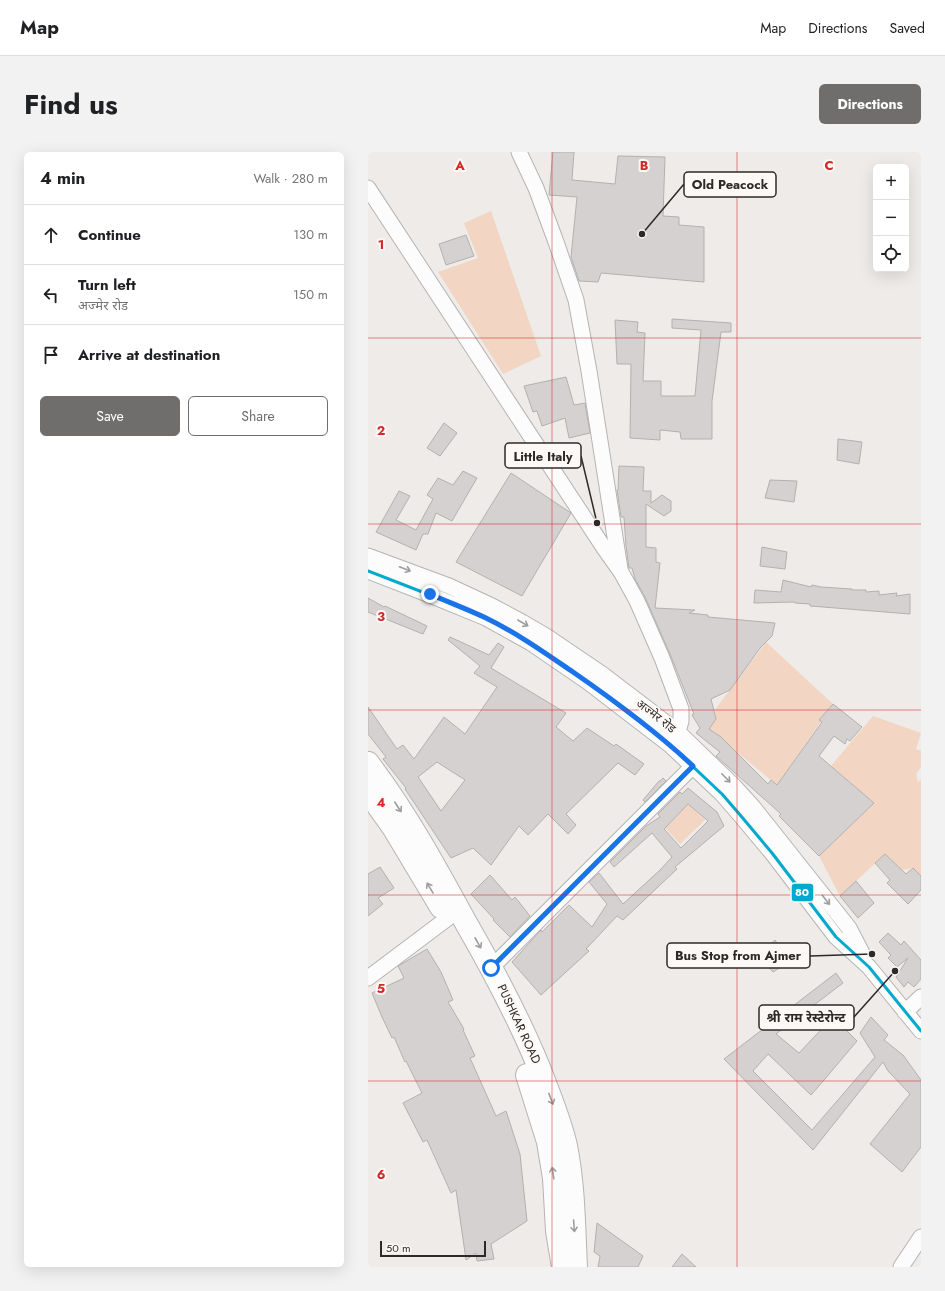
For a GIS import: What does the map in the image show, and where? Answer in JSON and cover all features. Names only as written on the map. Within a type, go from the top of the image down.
[{"type":"highway","name":"PUSHKAR ROAD","points":[[368,763],[382,781],[422,842],[520,1022],[537,1062],[558,1116],[566,1146],[570,1175],[576,1267]]},
{"type":"highway","name":"PUSHKAR ROAD","points":[[368,792],[393,827],[448,918],[502,1017],[530,1082],[548,1142],[554,1178],[557,1231],[563,1267]]},
{"type":"street","points":[[519,152],[536,188],[576,300],[589,371],[621,572]]},
{"type":"street","points":[[368,188],[621,572],[659,651],[681,709],[681,721],[674,739]]},
{"type":"street","name":"अज्मेर रोड","points":[[368,556],[450,586],[489,612]]},
{"type":"street","name":"अज्मेर रोड","points":[[368,571],[430,594],[489,612],[546,636],[602,674],[698,761],[722,794],[758,837],[836,937],[869,967],[921,1031]]},
{"type":"street","points":[[491,968],[698,761]]},
{"type":"street","points":[[368,978],[448,918]]},
{"type":"street","points":[[905,1012],[921,997]]},
{"type":"street","points":[[901,1267],[921,1237]]},
{"type":"shaded area","points":[[491,211],[541,356],[503,374],[438,272],[478,258],[464,223]]},
{"type":"shaded area","points":[[766,642],[833,704],[777,785],[709,729],[716,719],[714,711]]},
{"type":"shaded area","points":[[873,716],[921,733],[916,749],[921,751],[921,767],[916,774],[918,782],[921,780],[921,876],[913,868],[902,870],[885,854],[840,896],[819,856],[874,803],[831,766]]},
{"type":"shaded area","points":[[688,804],[705,820],[680,844],[665,828]]},
{"type":"building","points":[[553,152],[574,152],[572,180],[615,184],[618,156],[665,157],[663,216],[679,217],[679,225],[704,227],[704,282],[601,273],[598,282],[579,281],[571,257],[577,197],[549,195]]},
{"type":"building","points":[[466,235],[474,256],[446,265],[439,244]]},
{"type":"building","points":[[672,319],[731,323],[731,332],[721,332],[712,401],[712,439],[681,439],[680,432],[660,430],[660,440],[630,438],[631,364],[617,364],[615,320],[638,322],[637,332],[645,333],[643,381],[661,381],[661,396],[695,396],[701,330],[672,328]]},
{"type":"building","points":[[566,377],[574,405],[585,403],[590,433],[569,438],[565,418],[542,426],[537,411],[533,412],[524,386]]},
{"type":"building","points":[[444,423],[457,433],[440,456],[427,448]]},
{"type":"building","points":[[838,439],[862,442],[859,464],[837,460]]},
{"type":"building","points":[[619,466],[644,467],[643,491],[651,491],[651,503],[662,495],[671,501],[671,511],[664,516],[646,504],[646,547],[656,548],[656,562],[660,563],[655,608],[695,610],[689,613],[708,615],[708,617],[775,623],[772,636],[760,648],[730,690],[711,699],[716,719],[709,729],[721,737],[768,784],[771,780],[777,785],[822,722],[819,720],[833,704],[862,727],[850,741],[847,739],[845,744],[834,736],[819,756],[874,803],[819,856],[779,816],[781,814],[716,756],[720,752],[696,733],[700,728],[692,715],[694,714],[670,654],[645,597],[635,579],[632,568],[629,568],[624,517],[621,517],[617,490]]},
{"type":"building","points":[[463,471],[477,478],[452,521],[436,513],[428,534],[423,534],[416,550],[376,532],[399,491],[410,496],[396,520],[416,530],[433,499],[427,495],[438,478],[453,485]]},
{"type":"building","points":[[511,473],[571,513],[522,596],[456,562]]},
{"type":"building","points":[[770,480],[797,481],[794,502],[765,498]]},
{"type":"building","points":[[762,547],[787,552],[785,569],[760,566]]},
{"type":"building","points":[[783,580],[811,587],[812,585],[852,590],[866,590],[866,592],[879,591],[879,595],[897,593],[896,596],[910,594],[910,614],[810,606],[810,604],[795,602],[754,603],[755,590],[781,592]]},
{"type":"building","points":[[368,598],[384,607],[385,606],[427,626],[423,634],[368,612]]},
{"type":"building","points":[[450,637],[489,655],[498,643],[504,647],[491,668],[566,713],[556,727],[573,741],[587,728],[614,746],[616,744],[644,764],[635,775],[618,763],[566,814],[576,825],[568,834],[548,814],[528,835],[519,826],[491,865],[473,848],[451,858],[405,789],[406,788],[383,759],[386,757],[368,734],[368,707],[397,749],[403,745],[414,759],[444,717],[465,734],[497,687],[474,673],[480,666],[448,640]],"holes":[[[437,762],[465,780],[441,811],[418,777]]]},
{"type":"building","points":[[663,778],[666,781],[645,802],[643,800]]},
{"type":"building","points":[[688,788],[717,812],[724,826],[675,867],[677,869],[623,920],[617,916],[586,949],[589,951],[541,995],[512,962],[541,930],[542,932],[569,905],[592,927],[607,904],[589,882],[599,873],[623,904],[660,870],[672,857],[652,833],[614,867],[610,862],[646,826],[660,817],[658,814],[680,792],[682,794]],"holes":[[[688,804],[708,821],[681,848],[664,829]]]},
{"type":"building","points":[[885,854],[906,874],[913,868],[921,876],[921,890],[908,904],[887,883],[890,880],[875,863]]},
{"type":"building","points":[[380,867],[394,888],[378,898],[383,904],[368,916],[368,874]]},
{"type":"building","points":[[490,875],[512,900],[515,897],[530,916],[510,937],[471,894]]},
{"type":"building","points":[[856,881],[874,903],[858,918],[840,896]]},
{"type":"building","points":[[888,933],[901,945],[904,941],[921,960],[921,979],[914,987],[908,982],[904,987],[896,977],[908,958],[897,967],[888,958],[891,955],[879,942]]},
{"type":"building","points":[[775,940],[789,962],[773,972],[758,956]]},
{"type":"building","points":[[427,949],[441,972],[453,1000],[448,1002],[464,1029],[463,1030],[475,1056],[470,1058],[496,1116],[506,1111],[520,1154],[527,1221],[491,1244],[494,1259],[477,1261],[476,1253],[466,1260],[456,1190],[451,1193],[427,1140],[423,1142],[403,1103],[422,1093],[406,1061],[405,1062],[394,1037],[392,1038],[372,993],[404,978],[398,966]]},
{"type":"building","points":[[836,973],[843,983],[776,1034],[799,1053],[833,1017],[857,1041],[825,1079],[811,1095],[768,1054],[753,1071],[812,1130],[875,1057],[860,1033],[871,1017],[888,1035],[884,1040],[903,1055],[921,1080],[921,1147],[902,1172],[870,1144],[910,1094],[888,1071],[883,1062],[813,1150],[724,1059]]},
{"type":"building","points":[[597,1223],[643,1256],[638,1267],[598,1267],[600,1256],[594,1252]]},
{"type":"building","points":[[682,1254],[696,1267],[672,1267]]},
{"type":"transit line","name":"80","points":[[368,571],[486,618],[531,643],[588,682],[670,745],[722,794],[772,853],[836,937],[869,967],[921,1031]]},
{"type":"place","name":"Old Peacock","points":[[642,234]]},
{"type":"place","name":"Little Italy","points":[[597,523]]},
{"type":"place","name":"Bus Stop from Ajmer","points":[[872,954]]},
{"type":"place","name":"श्री राम रेस्टेरोन्ट","points":[[895,971]]},
{"type":"route","points":[[430,594],[486,618],[532,643],[588,682],[648,727],[693,766],[491,968]]}]
